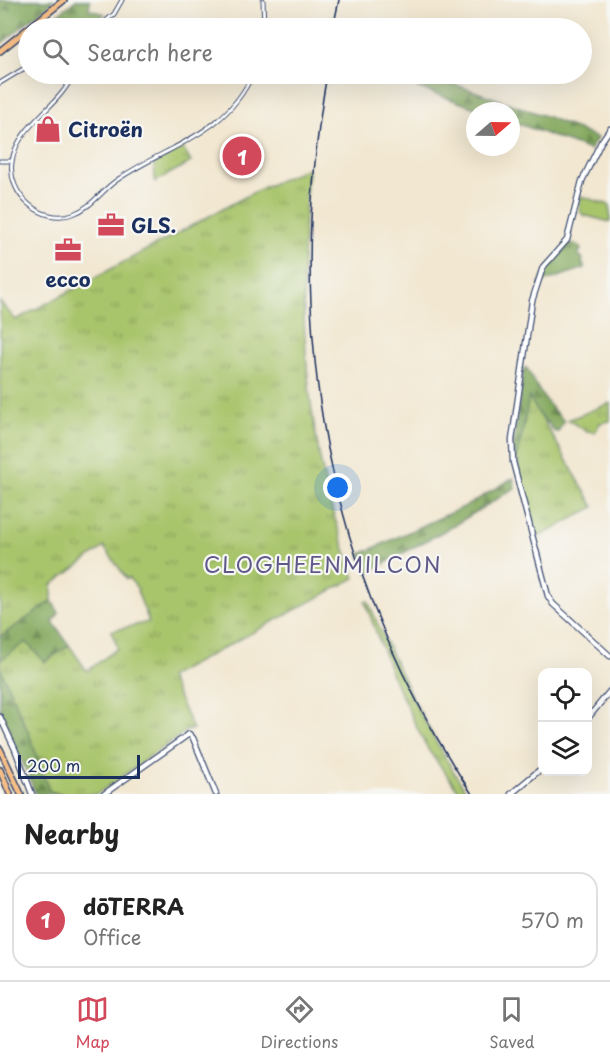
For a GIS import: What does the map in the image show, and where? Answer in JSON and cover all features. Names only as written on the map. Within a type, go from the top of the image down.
[{"type":"highway","points":[[42,18],[64,0]]},
{"type":"highway","points":[[0,51],[17,38]]},
{"type":"highway","points":[[0,56],[17,38]]},
{"type":"highway","points":[[0,749],[21,794]]},
{"type":"highway","points":[[0,770],[10,794]]},
{"type":"street","points":[[109,18],[122,0]]},
{"type":"street","points":[[263,0],[264,18]]},
{"type":"street","points":[[0,83],[18,72]]},
{"type":"street","points":[[67,84],[18,142],[12,161],[12,179],[23,200],[46,214],[59,216],[72,214],[87,207],[119,178],[206,131],[234,105],[247,84]]},
{"type":"street","points":[[610,129],[582,181],[567,240],[543,267],[536,285],[512,440],[513,462],[548,596],[553,604],[610,656]]},
{"type":"street","points":[[0,161],[12,161]]},
{"type":"street","points":[[592,713],[610,691]]},
{"type":"street","points":[[0,717],[32,794]]},
{"type":"street","points":[[104,794],[188,734],[194,738],[216,794]]},
{"type":"street","points":[[511,794],[538,772]]},
{"type":"green space","points":[[0,0],[54,0],[32,18],[18,18],[18,30],[0,45]]},
{"type":"green space","points":[[76,0],[90,0],[89,9],[105,14],[100,18],[53,18]]},
{"type":"green space","points":[[407,84],[454,84],[505,102],[466,102],[466,105]]},
{"type":"green space","points":[[520,107],[597,138],[590,150],[520,124]]},
{"type":"green space","points":[[183,148],[191,162],[155,182],[154,164]]},
{"type":"green space","points":[[305,169],[308,170],[303,300],[309,386],[315,429],[333,513],[355,578],[169,677],[193,729],[186,731],[97,794],[59,794],[49,791],[29,734],[0,668],[0,660],[26,641],[45,662],[69,645],[87,671],[118,648],[111,631],[149,622],[138,589],[129,578],[127,579],[104,547],[52,585],[52,601],[0,637],[0,302],[16,320],[258,190]]},
{"type":"green space","points":[[580,196],[610,205],[610,222],[583,215],[579,210]]},
{"type":"green space","points":[[568,243],[580,248],[578,254],[583,259],[585,268],[540,283],[548,267]]},
{"type":"green space","points":[[524,368],[527,368],[542,396],[564,421],[558,432],[555,432],[540,416],[529,397],[519,450],[515,458],[513,445]]},
{"type":"green space","points":[[529,396],[594,507],[537,538],[517,458]]},
{"type":"green space","points":[[610,403],[610,421],[600,423],[595,432],[586,431],[568,420]]},
{"type":"green space","points":[[513,478],[515,488],[453,526],[367,573],[361,554],[470,504]]},
{"type":"green space","points":[[52,601],[59,613],[53,622],[69,645],[45,662],[26,642],[0,660],[0,637]]},
{"type":"green space","points":[[368,601],[413,700],[468,794],[461,794],[429,751],[417,728],[392,675],[365,602]]},
{"type":"green space","points":[[0,668],[29,734],[49,791],[59,794],[36,794],[0,711]]},
{"type":"railway","points":[[335,18],[339,0]]},
{"type":"railway","points":[[326,84],[314,169],[310,264],[315,357],[328,448],[350,538],[381,626],[422,711],[472,794]]},
{"type":"place","name":"Citroën","points":[[48,129]]},
{"type":"place","name":"dōTERRA","points":[[242,156]]},
{"type":"place","name":"GLS.","points":[[111,225]]},
{"type":"place","name":"ecco","points":[[68,250]]},
{"type":"district","name":"CLOGHEENMILCON","points":[[323,563]]}]
